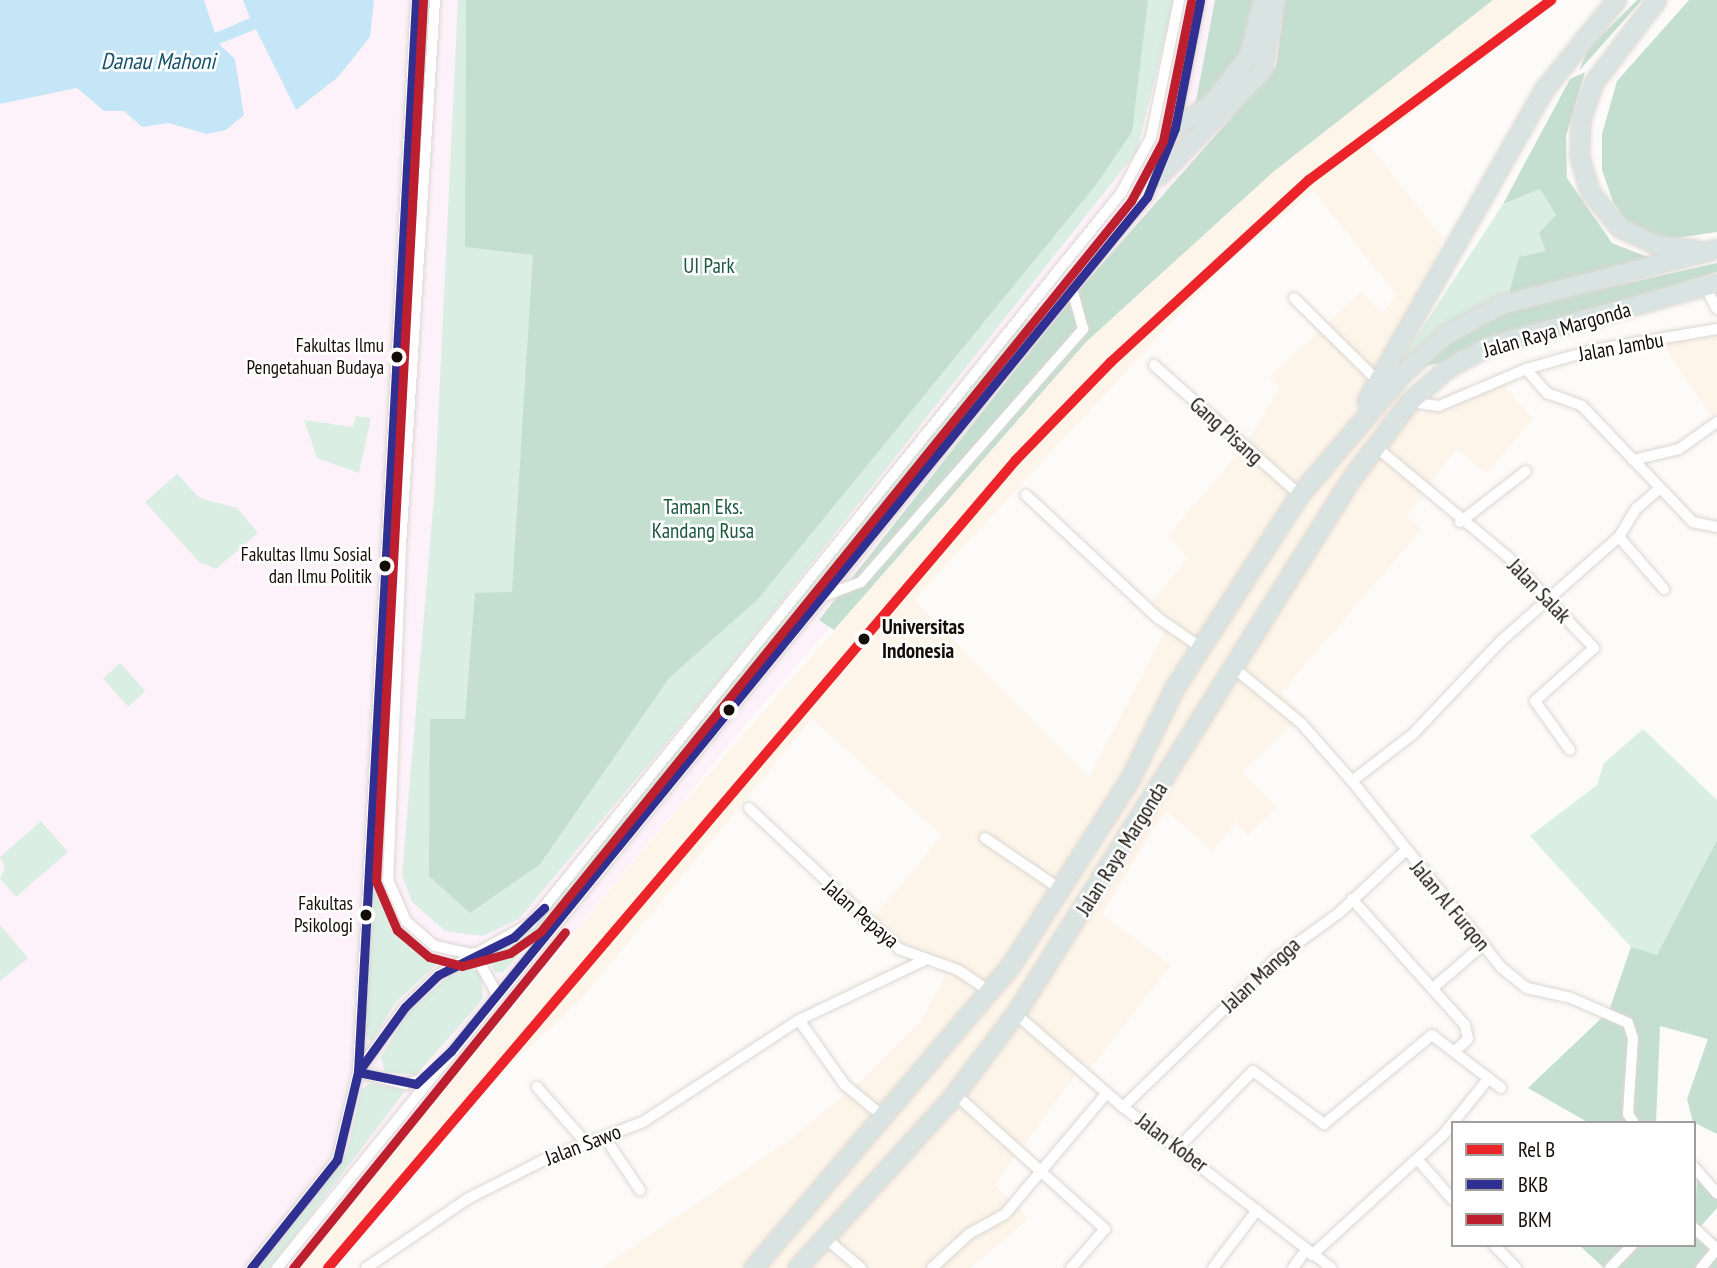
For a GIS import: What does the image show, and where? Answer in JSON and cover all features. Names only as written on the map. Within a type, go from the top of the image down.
[{"type":"main road","points":[[1175,128],[1211,104],[1249,56],[1263,0]]},
{"type":"main road","points":[[1159,176],[1263,70],[1276,0]]},
{"type":"main road","points":[[1352,429],[1545,89],[1617,0]]},
{"type":"main road","points":[[1657,0],[1594,83],[1581,120],[1583,171],[1604,213],[1633,236],[1668,248],[1717,248]]},
{"type":"main road","points":[[1352,429],[1425,352],[1486,311],[1717,248]]},
{"type":"main road","name":"Jalan Raya Margonda","points":[[797,1268],[955,1094],[1016,1014],[1376,447],[1410,402],[1446,370],[1489,346],[1643,306],[1715,296]]},
{"type":"main road","name":"Jalan Raya Margonda","points":[[754,1268],[991,992],[1063,891],[1200,648],[1300,495],[1352,429]]},
{"type":"street","points":[[251,1268],[337,1160],[358,1072],[381,597],[416,0]]},
{"type":"street","points":[[435,0],[400,598],[390,896],[398,913],[435,946],[474,953]]},
{"type":"street","points":[[358,1072],[416,995],[474,953],[514,937],[538,915],[1121,193],[1151,137],[1179,0]]},
{"type":"street","points":[[277,1268],[427,1077],[820,597],[1159,176],[1175,128],[1200,0]]},
{"type":"street","points":[[403,221],[423,222]]},
{"type":"street","points":[[820,597],[861,582],[1083,329],[1071,285]]},
{"type":"street","points":[[1294,298],[1378,382]]},
{"type":"street","name":"Jalan Jambu","points":[[1526,369],[1717,328]]},
{"type":"street","name":"Gang Pisang","points":[[1154,365],[1300,495]]},
{"type":"street","points":[[1526,369],[1547,393],[1582,406],[1700,528],[1717,527]]},
{"type":"street","name":"Jalan Raya Margonda","points":[[1410,402],[1439,406],[1526,369]]},
{"type":"street","points":[[1633,460],[1679,449],[1717,422]]},
{"type":"street","name":"Jalan Salak","points":[[1376,447],[1460,522],[1509,558],[1594,648],[1535,701],[1570,750]]},
{"type":"street","points":[[1460,522],[1526,471]]},
{"type":"street","points":[[1352,781],[1413,734],[1546,600],[1619,537],[1636,509],[1659,488]]},
{"type":"street","points":[[1026,495],[1157,618],[1200,648]]},
{"type":"street","points":[[1619,537],[1664,589]]},
{"type":"street","points":[[381,597],[400,598]]},
{"type":"street","name":"Jalan Al Furqon","points":[[1234,668],[1301,723],[1352,781],[1404,852],[1484,944],[1527,988],[1572,998],[1628,1023],[1634,1121]]},
{"type":"street","name":"Jalan Pepaya","points":[[749,808],[868,925],[899,949],[958,970],[991,992]]},
{"type":"street","points":[[985,838],[1063,891]]},
{"type":"street","name":"Jalan Mangga","points":[[1123,1107],[1277,958],[1352,899],[1404,852]]},
{"type":"street","points":[[1352,899],[1433,988],[1468,1032],[1455,1051]]},
{"type":"street","points":[[1433,988],[1484,944]]},
{"type":"street","points":[[474,953],[497,994]]},
{"type":"street","name":"Jalan Sawo","points":[[366,1268],[469,1198],[669,1107],[799,1020],[927,960]]},
{"type":"street","name":"Jalan Kober","points":[[1016,1014],[1123,1107],[1331,1268]]},
{"type":"street","points":[[799,1020],[845,1085],[885,1118]]},
{"type":"street","points":[[1178,1148],[1252,1071],[1320,1125],[1428,1036],[1455,1051],[1502,1088]]},
{"type":"street","points":[[358,1072],[405,1084],[427,1077]]},
{"type":"street","points":[[1452,1121],[1489,1078]]},
{"type":"street","points":[[537,1087],[587,1144]]},
{"type":"street","points":[[932,1268],[969,1234],[1005,1214],[1036,1173],[1107,1093]]},
{"type":"street","points":[[955,1094],[1036,1173],[1105,1229],[1071,1268]]},
{"type":"street","points":[[1293,1268],[1418,1160],[1451,1122]]},
{"type":"street","points":[[605,1138],[640,1190]]},
{"type":"street","points":[[1418,1160],[1451,1198]]},
{"type":"street","points":[[1696,1169],[1717,1193]]},
{"type":"street","points":[[1213,1268],[1257,1210]]},
{"type":"street","points":[[1696,1230],[1716,1246],[1714,1262],[1702,1268]]},
{"type":"street","points":[[824,1237],[861,1268]]},
{"type":"street","points":[[1496,1247],[1516,1268]]},
{"type":"street","points":[[1611,1268],[1630,1247]]},
{"type":"shaded area","points":[[0,0],[1467,0],[1133,295],[1033,394],[753,716],[296,1268],[0,1268]]},
{"type":"shaded area","points":[[1493,0],[1558,0],[1370,146],[1444,239],[1380,376],[1421,415],[1454,389],[1503,385],[1533,419],[1487,474],[1456,449],[1407,516],[1422,529],[1281,693],[1302,715],[1243,772],[1277,807],[1248,835],[1235,822],[1213,851],[1167,811],[1151,833],[1102,915],[1171,965],[1090,1069],[1084,1063],[995,1185],[1029,1219],[970,1268],[602,1268],[792,1138],[864,1078],[922,1020],[946,974],[870,921],[942,836],[812,719],[578,1003],[503,1071],[330,1268],[297,1268],[665,824],[1086,342],[1273,172]],"holes":[[[1313,191],[1396,294],[1383,314],[1362,291],[1269,377],[1279,388],[1245,446],[1167,536],[1188,558],[1151,602],[1171,619],[1089,777],[914,600],[1225,265]]]},
{"type":"shaded area","points":[[1717,335],[1717,414],[1712,416],[1660,342]]},
{"type":"green space","points":[[425,0],[433,0],[416,215],[412,212]]},
{"type":"green space","name":"UI Park","points":[[458,0],[1174,0],[1137,151],[723,675],[519,919],[483,936],[445,931],[412,902],[402,875],[435,485]]},
{"type":"green space","name":"UI Park","points":[[466,0],[1148,0],[1132,132],[1095,186],[758,599],[669,678],[540,864],[470,913],[429,876],[430,719],[465,719],[475,593],[512,592],[533,255],[465,247]]},
{"type":"green space","points":[[1188,0],[1194,0],[1165,123]]},
{"type":"green space","points":[[1215,0],[1260,0],[1234,73],[1195,106]]},
{"type":"green space","points":[[1285,0],[1493,0],[1273,172],[1086,342],[834,630],[819,620],[1071,299],[1276,67]]},
{"type":"green space","points":[[1637,0],[1642,0],[1579,71],[1588,49]]},
{"type":"green space","points":[[1689,0],[1717,0],[1717,232],[1663,240],[1631,227],[1613,202],[1602,170],[1602,134],[1617,81]]},
{"type":"green space","points":[[1585,72],[1566,136],[1567,178],[1612,243],[1658,261],[1508,297],[1519,257],[1546,251],[1539,233],[1556,215],[1540,189],[1503,204],[1570,79]]},
{"type":"green space","points":[[1540,189],[1556,215],[1546,251],[1508,297],[1391,376],[1503,204]]},
{"type":"green space","points":[[412,240],[415,244],[394,593],[389,588]]},
{"type":"green space","points":[[1717,263],[1717,272],[1530,329],[1455,360],[1419,367],[1475,324],[1533,304]]},
{"type":"green space","points":[[1026,318],[1031,322],[547,924],[502,973],[495,972],[487,955],[533,929]]},
{"type":"green space","points":[[356,416],[371,418],[359,473],[317,458],[304,420],[353,427]]},
{"type":"green space","points":[[177,474],[200,498],[237,508],[258,533],[216,569],[199,562],[145,502]]},
{"type":"green space","points":[[391,611],[378,879],[394,917],[437,964],[396,1002],[371,1042],[363,1032]]},
{"type":"green space","points":[[120,663],[145,691],[128,707],[103,678]]},
{"type":"green space","points":[[1643,729],[1717,800],[1717,840],[1657,956],[1631,947],[1530,836],[1597,785],[1604,763]]},
{"type":"green space","points":[[41,821],[68,852],[16,897],[0,879],[5,867],[0,857]]},
{"type":"green space","points":[[1717,840],[1717,1134],[1693,1121],[1687,1099],[1708,1039],[1660,1026],[1656,1121],[1586,1121],[1528,1088],[1609,1011],[1631,947],[1657,955]]},
{"type":"green space","points":[[0,925],[28,958],[0,981]]},
{"type":"green space","points":[[464,963],[481,974],[483,998],[416,1075],[385,1072],[381,1057],[409,1011]]},
{"type":"green space","points":[[370,1083],[406,1090],[282,1253],[269,1268],[259,1268],[347,1154],[361,1090]]},
{"type":"green space","points":[[1697,1177],[1717,1195],[1717,1208],[1700,1227],[1717,1240],[1717,1268],[1604,1268],[1581,1247],[1696,1247]]},
{"type":"water","name":"Danau Mahoni","points":[[0,0],[204,0],[215,33],[250,18],[243,0],[374,0],[370,37],[338,77],[296,110],[256,29],[219,44],[235,59],[244,115],[226,130],[207,134],[168,123],[142,127],[124,111],[104,111],[77,88],[0,104]]},
{"type":"rail line","name":"B","points":[[328,1268],[1016,460],[1111,362],[1309,180],[1551,0]]},
{"type":"transit line","name":"BKB","points":[[251,1268],[337,1160],[358,1072],[416,0]]},
{"type":"transit line","name":"BKM","points":[[423,0],[376,881],[397,930],[429,957],[462,966],[510,953],[541,931],[1131,201],[1163,141],[1191,2]]},
{"type":"transit line","name":"BKB","points":[[358,1072],[416,1084],[451,1051],[1147,197],[1175,128],[1200,0]]},
{"type":"transit line","name":"BKB","points":[[358,1072],[405,1007],[438,975],[514,937],[544,908]]},
{"type":"transit line","name":"BKM","points":[[293,1268],[565,932]]},
{"type":"place","name":"Fakultas Ilmu Pengetahuan Budaya","points":[[397,357]]},
{"type":"place","name":"Fakultas Ilmu Sosial dan Ilmu Politik","points":[[385,566]]},
{"type":"place","name":"Universitas Indonesia","points":[[864,639]]},
{"type":"place","name":"Fakultas Psikologi","points":[[366,915]]},
{"type":"park label","name":"Taman Eks. Kandang Rusa","points":[[703,519]]}]
